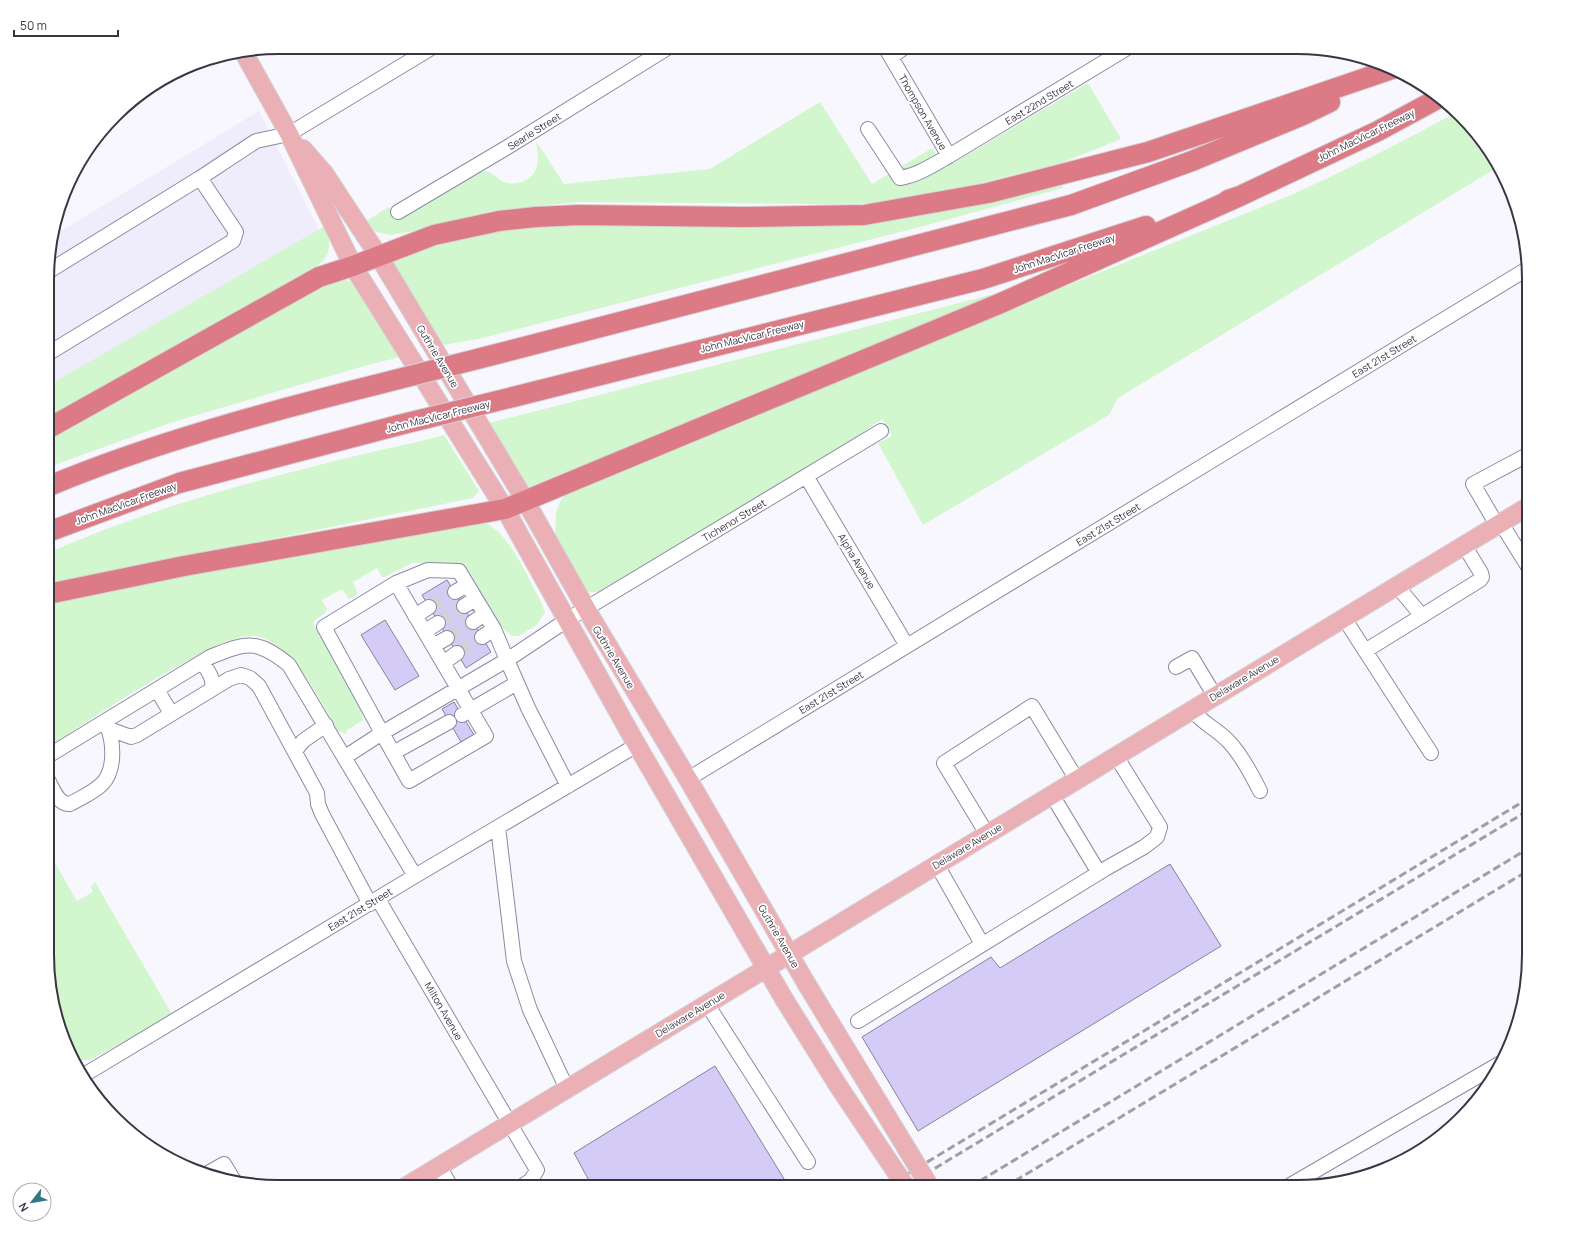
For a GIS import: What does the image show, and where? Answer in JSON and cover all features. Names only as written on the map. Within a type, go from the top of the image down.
[{"type":"highway","points":[[54,425],[319,277],[353,266],[378,255],[434,235],[500,221],[536,217],[580,215],[742,217],[864,215],[988,193],[1148,152],[1385,72]]},
{"type":"highway","points":[[54,484],[144,450],[314,400],[489,356],[1071,204],[1192,161],[1303,115],[1386,72]]},
{"type":"highway","name":"John MacVicar Freeway","points":[[54,530],[179,483],[399,425],[983,279],[1240,196],[1378,131],[1434,101]]},
{"type":"highway","points":[[54,593],[184,566],[505,509],[526,502],[1001,303],[1240,196]]},
{"type":"main road","name":"Guthrie Avenue","points":[[246,57],[289,134],[353,266],[505,509],[637,745],[766,969],[839,1087],[901,1180]]},
{"type":"main road","name":"Guthrie Avenue","points":[[289,134],[324,173],[378,255],[526,502],[587,610],[688,779],[806,983],[926,1180]]},
{"type":"main road","name":"Delaware Avenue","points":[[416,1180],[1522,510]]},
{"type":"street","points":[[54,268],[200,178],[256,141],[289,134],[421,54]]},
{"type":"street","name":"Searle Street","points":[[398,212],[506,148],[658,54]]},
{"type":"street","name":"Thompson Avenue","points":[[889,54],[949,156]]},
{"type":"street","name":"East 22nd Street","points":[[868,129],[900,178],[925,170],[1118,54]]},
{"type":"street","points":[[54,350],[233,241],[236,232],[200,178]]},
{"type":"street","name":"East 21st Street","points":[[688,779],[1522,272]]},
{"type":"street","name":"Tichenor Street","points":[[345,757],[382,733],[507,660],[568,620],[587,610],[882,431]]},
{"type":"street","points":[[1522,458],[1473,484],[1522,558]]},
{"type":"street","name":"Alpha Avenue","points":[[806,476],[907,646]]},
{"type":"street","points":[[1365,651],[1482,577],[1464,545]]},
{"type":"street","points":[[396,583],[458,688],[466,712],[486,736],[409,781],[324,627],[396,583],[428,570],[459,572],[494,629],[517,684],[568,786]]},
{"type":"street","points":[[454,592],[467,585]]},
{"type":"street","points":[[1396,586],[1422,616]]},
{"type":"street","points":[[464,606],[476,599]]},
{"type":"street","points":[[415,616],[429,607]]},
{"type":"street","points":[[473,622],[485,614]]},
{"type":"street","points":[[1344,618],[1431,754]]},
{"type":"street","points":[[425,631],[438,623]]},
{"type":"street","points":[[482,637],[494,629]]},
{"type":"street","points":[[433,646],[447,638]]},
{"type":"street","points":[[54,753],[107,725],[157,690],[202,662],[232,648],[252,644],[270,650],[288,665],[345,757],[415,876]]},
{"type":"street","points":[[443,663],[457,653]]},
{"type":"street","points":[[1176,667],[1192,658],[1215,696]]},
{"type":"street","points":[[202,662],[211,676],[213,682],[212,689]]},
{"type":"street","name":"Milton Avenue","points":[[107,725],[131,736],[137,735],[229,679],[241,675],[250,678],[260,686],[317,793],[318,804],[322,814],[537,1170],[531,1180]]},
{"type":"street","points":[[466,712],[517,684]]},
{"type":"street","points":[[157,690],[168,708],[168,715]]},
{"type":"street","points":[[987,834],[944,763],[1032,706],[1077,780]]},
{"type":"street","points":[[1192,710],[1200,721],[1219,732],[1231,743],[1260,791]]},
{"type":"street","points":[[393,753],[449,722]]},
{"type":"street","points":[[54,790],[61,802],[65,805],[70,804],[103,783],[111,765],[112,739],[107,725]]},
{"type":"street","points":[[295,751],[303,742],[326,726]]},
{"type":"street","name":"East 21st Street","points":[[88,1073],[415,876],[637,745]]},
{"type":"street","points":[[858,1021],[917,987],[982,944],[1144,847],[1157,836],[1160,827],[1143,799],[1133,786],[1116,756]]},
{"type":"street","points":[[1052,795],[1099,873]]},
{"type":"street","points":[[498,827],[514,961],[530,1010],[567,1089]]},
{"type":"street","points":[[936,865],[982,944]]},
{"type":"street","points":[[707,1004],[808,1162]]},
{"type":"street","points":[[1299,1180],[1491,1069]]},
{"type":"street","points":[[214,1170],[224,1164],[230,1175]]},
{"type":"street","points":[[439,1166],[447,1180]]},
{"type":"shaded area","points":[[259,111],[319,230],[54,382],[54,264],[59,233]]},
{"type":"green space","points":[[1088,83],[1121,139],[1061,163],[977,184],[871,203],[576,202],[491,211],[409,232],[391,235],[376,232],[366,221],[389,207],[397,219],[475,173],[487,171],[502,181],[513,184],[528,179],[535,171],[537,166],[538,156],[536,141],[564,184],[710,169],[820,102],[872,184],[932,148],[945,168]]},
{"type":"green space","points":[[1451,115],[1475,142],[1493,170],[1118,398],[1109,415],[923,525],[878,443],[892,436],[882,419],[839,449],[599,592],[588,592],[580,584],[555,537],[556,512],[561,500],[569,491],[741,418],[1291,195]]},
{"type":"green space","points":[[1062,185],[1063,188],[920,227],[478,339],[443,345],[393,262],[396,259],[417,251],[473,236],[525,226],[576,224],[874,221],[945,211]]},
{"type":"green space","points":[[325,226],[329,240],[328,251],[323,261],[312,270],[54,413],[54,382]]},
{"type":"green space","points":[[346,280],[356,283],[400,357],[364,366],[173,422],[54,465],[54,433],[303,294],[331,283]]},
{"type":"green space","points":[[998,293],[999,295],[531,486],[523,487],[485,424]]},
{"type":"green space","points":[[444,435],[479,491],[473,498],[54,584],[54,550],[81,539],[149,514],[218,492],[338,460]]},
{"type":"green space","points":[[482,521],[501,535],[517,556],[545,612],[537,625],[518,636],[512,636],[501,627],[469,571],[461,564],[412,563],[385,577],[382,577],[377,568],[353,582],[358,594],[349,599],[342,589],[322,600],[327,609],[326,612],[314,621],[314,625],[364,710],[361,712],[363,720],[346,731],[347,734],[338,731],[307,678],[288,655],[276,645],[263,638],[247,636],[225,642],[182,664],[131,694],[54,743],[54,603],[252,562]]},
{"type":"green space","points":[[54,861],[77,901],[93,892],[91,887],[95,882],[173,1016],[90,1060],[80,1060],[77,1054],[66,1027],[58,999],[54,970]]},
{"type":"building","points":[[447,580],[491,652],[466,668],[422,595]]},
{"type":"building","points":[[385,620],[419,676],[395,690],[361,635]]},
{"type":"building","points":[[454,702],[474,735],[461,742],[442,709]]},
{"type":"building","points":[[1170,864],[1221,946],[918,1131],[862,1037],[991,957],[1000,968]]},
{"type":"building","points":[[715,1066],[785,1180],[589,1180],[574,1153]]},
{"type":"tunnel","points":[[429,607],[455,592]]},
{"type":"tunnel","points":[[438,623],[464,606]]},
{"type":"tunnel","points":[[447,638],[473,622]]},
{"type":"tunnel","points":[[457,653],[482,637]]},
{"type":"railway","points":[[898,1180],[1522,802]]},
{"type":"railway","points":[[916,1180],[1522,814]]},
{"type":"railway","points":[[982,1180],[1522,852]]},
{"type":"railway","points":[[1017,1180],[1522,874]]}]
